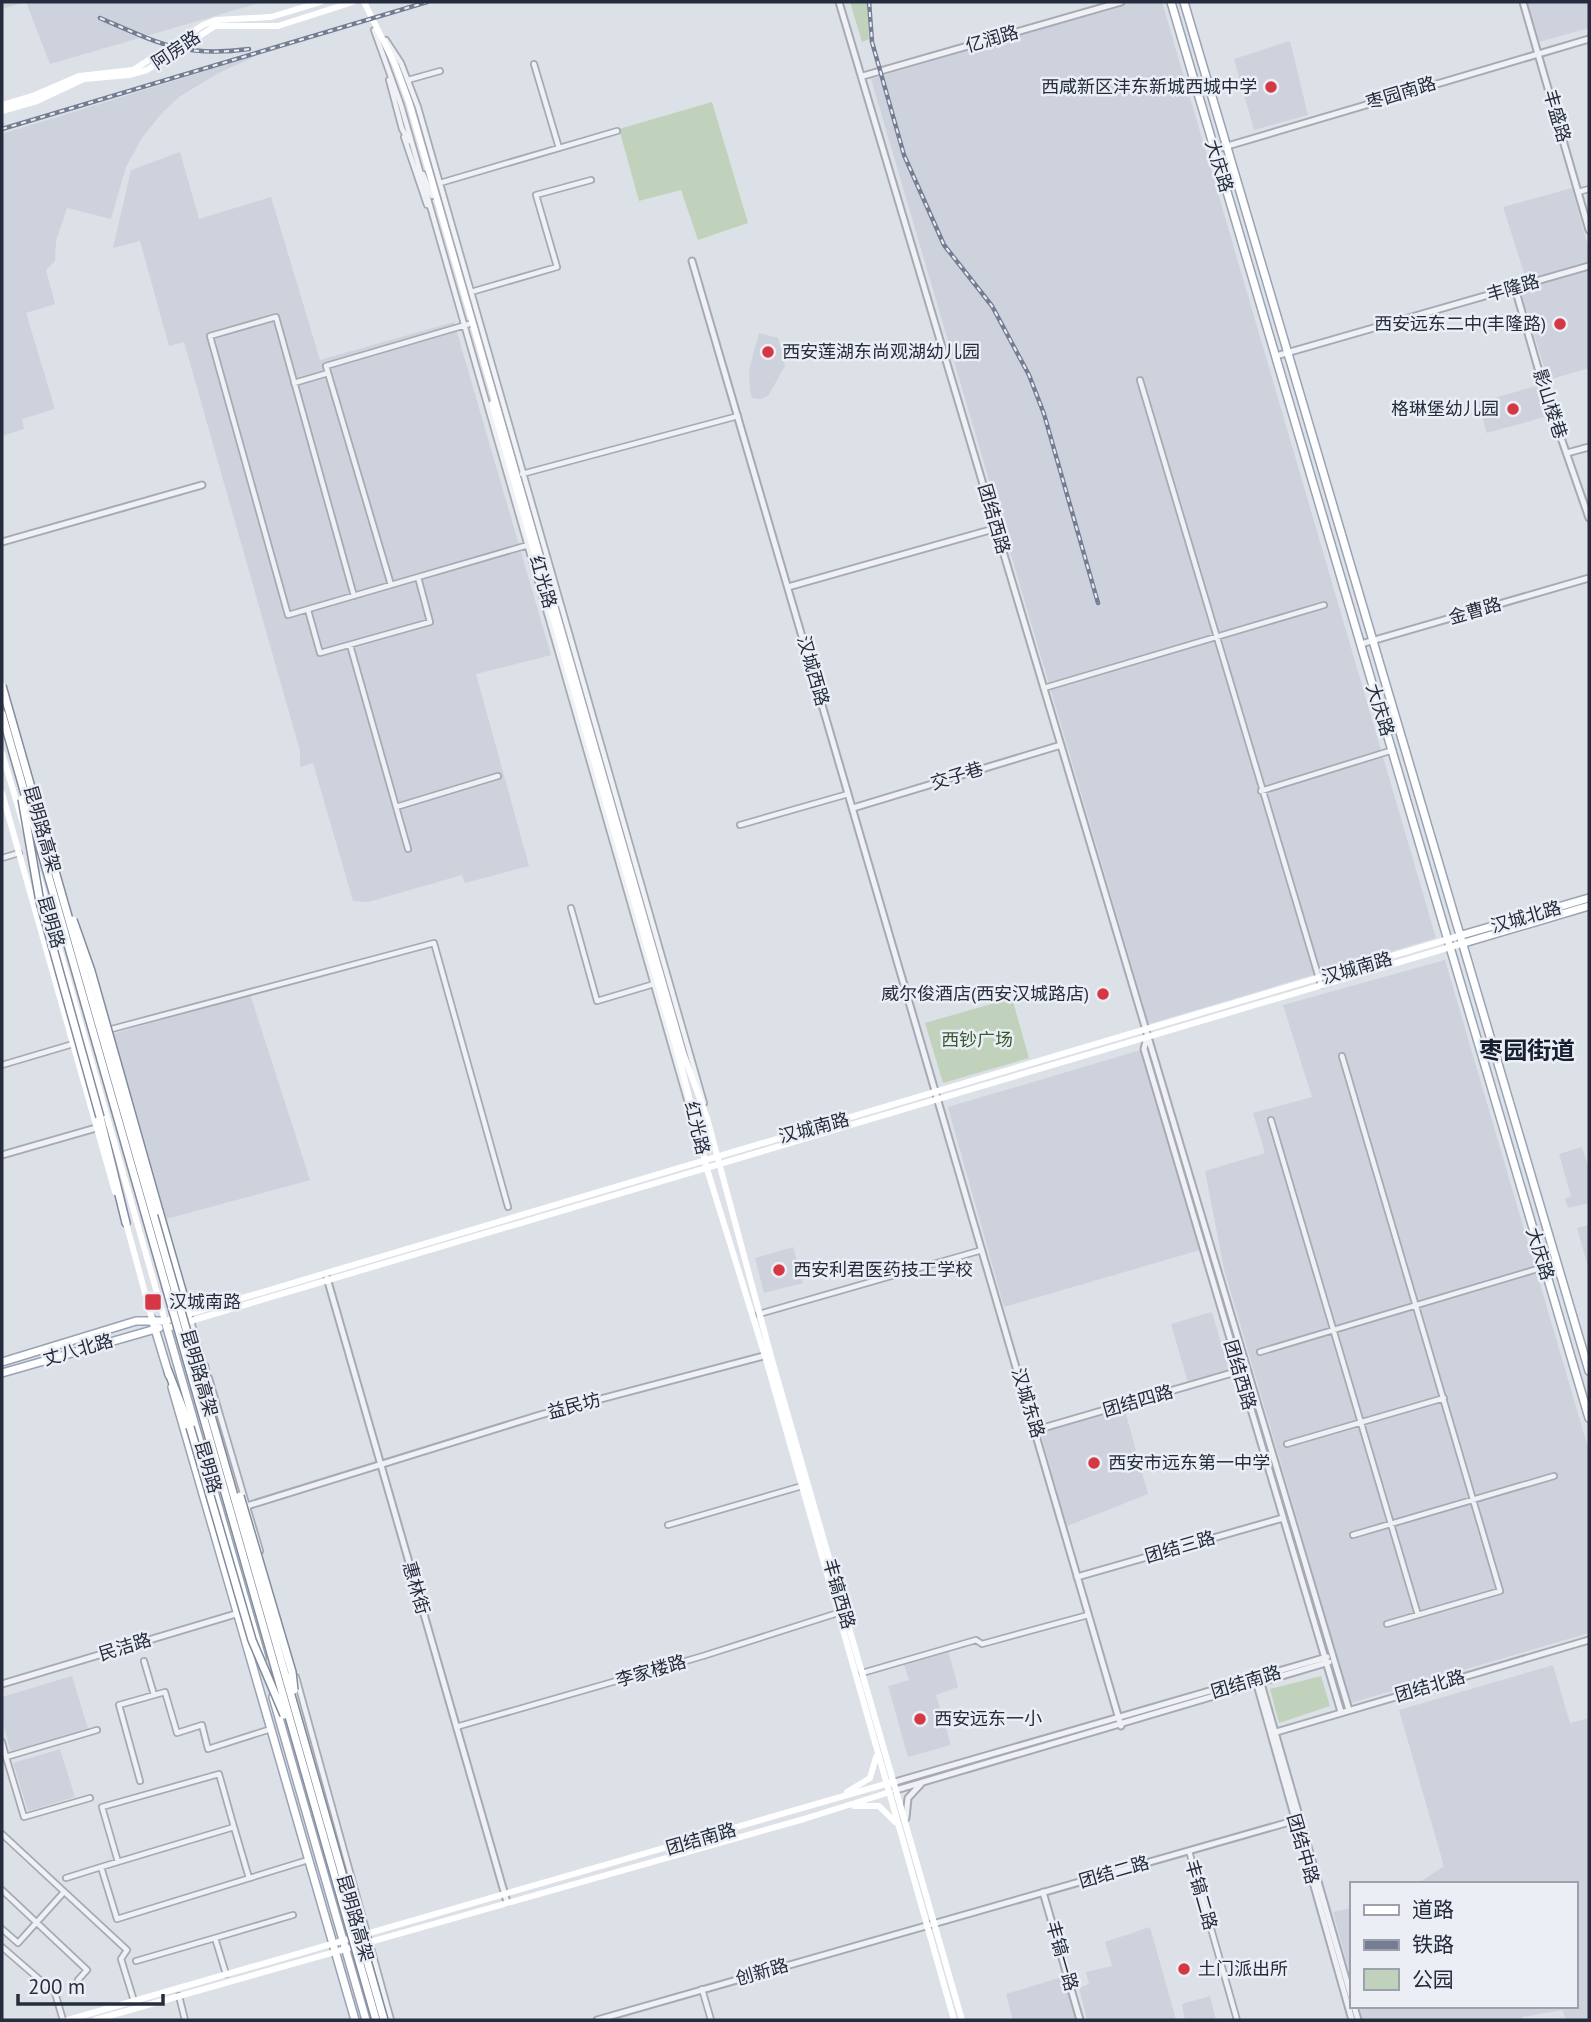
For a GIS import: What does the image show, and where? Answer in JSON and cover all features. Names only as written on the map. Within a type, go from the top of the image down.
[{"type":"main road","name":"阿房路","points":[[2,105],[35,95],[79,76],[133,70],[203,25],[216,20],[271,17],[321,2]]},
{"type":"main road","name":"阿房路","points":[[2,111],[37,101],[85,79],[129,75],[147,70],[215,26],[278,26],[353,2]]},
{"type":"main road","name":"红光路","points":[[361,2],[404,85],[437,185],[683,1053],[718,1155],[718,1167]]},
{"type":"main road","name":"大庆路","points":[[1171,2],[1589,1416]]},
{"type":"main road","name":"大庆路","points":[[1185,2],[1589,1371]]},
{"type":"main road","name":"红光路","points":[[376,29],[400,88],[432,196],[707,1169]]},
{"type":"main road","name":"昆明路高架","points":[[2,687],[384,2020]]},
{"type":"main road","name":"昆明路高架","points":[[2,714],[376,2020]]},
{"type":"main road","name":"昆明路","points":[[2,753],[366,2020]]},
{"type":"main road","points":[[19,774],[40,902],[126,1223]]},
{"type":"main road","name":"昆明路","points":[[2,793],[235,1615],[271,1729],[355,2020]]},
{"type":"main road","points":[[61,893],[91,971],[190,1318]]},
{"type":"main road","name":"汉城北路","points":[[1463,939],[1589,898]]},
{"type":"main road","name":"汉城北路","points":[[1463,939],[1589,906]]},
{"type":"main road","name":"汉城南路","points":[[327,1277],[705,1158],[938,1095],[1463,939]]},
{"type":"main road","name":"汉城南路","points":[[166,1324],[718,1167],[938,1095]]},
{"type":"main road","name":"丰镐西路","points":[[718,1167],[759,1314],[802,1486],[862,1673],[893,1788],[907,1828],[954,2020]]},
{"type":"main road","name":"丰镐西路","points":[[707,1169],[768,1355],[841,1612],[886,1784],[893,1788]]},
{"type":"main road","points":[[153,1323],[166,1324]]},
{"type":"main road","name":"丈八北路","points":[[2,1362],[153,1323]]},
{"type":"main road","name":"丈八北路","points":[[2,1373],[153,1323]]},
{"type":"main road","points":[[204,1366],[209,1392],[292,1672],[298,1715]]},
{"type":"main road","points":[[168,1371],[190,1427],[252,1640],[295,1738]]},
{"type":"main road","points":[[833,1800],[870,1778],[876,1761],[874,1741]]},
{"type":"main road","name":"团结南路","points":[[95,2020],[369,1944],[506,1898],[886,1784]]},
{"type":"main road","name":"丰镐西路","points":[[893,1788],[900,1833],[962,2020]]},
{"type":"main road","name":"团结南路","points":[[68,2020],[366,1933],[835,1809],[893,1788]]},
{"type":"main road","points":[[835,1809],[879,1806],[890,1814],[900,1833]]},
{"type":"street","name":"团结西路","points":[[839,2],[1147,1034],[1153,1046],[1349,1710]]},
{"type":"street","name":"亿润路","points":[[863,76],[1121,2]]},
{"type":"street","name":"丰盛路","points":[[1523,2],[1589,230]]},
{"type":"street","points":[[376,29],[419,187],[432,215]]},
{"type":"street","points":[[376,29],[401,63],[429,146],[437,185],[471,292],[707,1118]]},
{"type":"street","name":"枣园南路","points":[[1214,150],[1589,39]]},
{"type":"street","points":[[385,62],[467,325],[326,366],[391,585]]},
{"type":"street","points":[[534,64],[559,148]]},
{"type":"street","points":[[408,80],[440,71]]},
{"type":"street","points":[[402,129],[414,150]]},
{"type":"street","points":[[437,185],[617,131]]},
{"type":"street","points":[[416,157],[432,196]]},
{"type":"street","points":[[471,292],[556,267],[536,195],[591,180]]},
{"type":"street","points":[[1578,192],[1589,189]]},
{"type":"street","name":"汉城西路","points":[[692,261],[933,1081]]},
{"type":"street","name":"丰隆路","points":[[1276,356],[1589,266]]},
{"type":"street","name":"影山楼巷","points":[[1515,288],[1589,518]]},
{"type":"street","points":[[354,596],[276,317],[210,336],[288,615],[308,610],[530,545]]},
{"type":"street","points":[[294,383],[328,373]]},
{"type":"street","points":[[1140,380],[1320,982]]},
{"type":"street","points":[[522,474],[737,416]]},
{"type":"street","points":[[1567,453],[1589,447]]},
{"type":"street","points":[[2,542],[202,485]]},
{"type":"street","points":[[788,587],[997,528]]},
{"type":"street","points":[[308,610],[320,653],[430,622],[418,578]]},
{"type":"street","name":"金曹路","points":[[1361,644],[1589,578]]},
{"type":"street","points":[[1044,688],[1324,605]]},
{"type":"street","points":[[350,645],[408,849]]},
{"type":"street","name":"交子巷","points":[[853,808],[1061,745]]},
{"type":"street","points":[[1261,792],[1393,750]]},
{"type":"street","points":[[396,807],[498,776]]},
{"type":"street","points":[[740,825],[849,794]]},
{"type":"street","points":[[2,858],[19,853]]},
{"type":"street","points":[[571,908],[597,1001],[656,984]]},
{"type":"street","points":[[85,1041],[106,1031],[434,943],[508,1207]]},
{"type":"street","name":"团结西路","points":[[1147,1034],[1144,1049],[1341,1712]]},
{"type":"street","points":[[2,1065],[73,1044]]},
{"type":"street","points":[[1342,1056],[1500,1591],[1387,1625]]},
{"type":"street","name":"汉城东路","points":[[933,1081],[1037,1430],[1120,1723]]},
{"type":"street","points":[[1271,1120],[1418,1615]]},
{"type":"street","points":[[2,1155],[96,1128]]},
{"type":"street","points":[[759,1314],[982,1250]]},
{"type":"street","points":[[1260,1352],[1544,1267]]},
{"type":"street","name":"惠林街","points":[[327,1277],[506,1898]]},
{"type":"street","name":"昆明路","points":[[190,1318],[247,1506],[391,2020]]},
{"type":"street","name":"益民坊","points":[[247,1506],[540,1415],[768,1355]]},
{"type":"street","name":"团结四路","points":[[1037,1430],[1239,1371]]},
{"type":"street","points":[[1287,1444],[1444,1398]]},
{"type":"street","points":[[1353,1535],[1553,1476]]},
{"type":"street","points":[[668,1525],[802,1486]]},
{"type":"street","points":[[221,1514],[247,1506]]},
{"type":"street","name":"团结三路","points":[[1077,1577],[1283,1518]]},
{"type":"street","name":"民洁路","points":[[2,1684],[249,1611]]},
{"type":"street","name":"李家楼路","points":[[456,1728],[703,1656],[841,1612]]},
{"type":"street","points":[[862,1673],[976,1640],[982,1644],[1088,1615]]},
{"type":"street","name":"团结北路","points":[[1273,1732],[1589,1640]]},
{"type":"street","name":"团结南路","points":[[893,1788],[927,1782],[1334,1658]]},
{"type":"street","points":[[144,1661],[154,1695]]},
{"type":"street","name":"团结中路","points":[[1258,1680],[1352,2020]]},
{"type":"street","points":[[140,1781],[119,1705],[165,1692],[177,1733],[202,1725],[208,1748],[271,1729]]},
{"type":"street","name":"团结南路","points":[[893,1788],[1120,1723]]},
{"type":"street","points":[[6,1757],[97,1730]]},
{"type":"street","points":[[2,1742],[24,1817],[90,1798]]},
{"type":"street","points":[[118,1862],[102,1807],[219,1774],[249,1878]]},
{"type":"street","points":[[907,1828],[908,1798],[918,1786],[927,1782]]},
{"type":"street","name":"团结中路","points":[[1297,1819],[1350,1993]]},
{"type":"street","name":"团结二路","points":[[931,1923],[1297,1819]]},
{"type":"street","points":[[66,1878],[234,1827]]},
{"type":"street","points":[[2,1834],[127,1950],[121,1959],[134,2002]]},
{"type":"street","name":"丰镐二路","points":[[1189,1851],[1237,2020]]},
{"type":"street","points":[[101,1867],[117,1919],[309,1860]]},
{"type":"street","points":[[2,1890],[87,1970],[78,1980]]},
{"type":"street","points":[[2,1929],[18,1943],[64,1892]]},
{"type":"street","name":"丰镐一路","points":[[1043,1892],[1080,2020]]},
{"type":"street","points":[[136,1961],[293,1915]]},
{"type":"street","name":"创新路","points":[[597,2020],[931,1923]]},
{"type":"street","points":[[215,1938],[226,1975]]},
{"type":"street","points":[[2,1947],[55,1993],[63,2020]]},
{"type":"street","points":[[702,1989],[710,2020]]},
{"type":"street","points":[[178,1996],[185,2020]]},
{"type":"shaded area","points":[[2,2],[26,2],[2,9]]},
{"type":"shaded area","points":[[26,2],[263,2],[50,64]]},
{"type":"shaded area","points":[[1131,2],[1162,2],[1436,938],[1149,1024],[871,79]]},
{"type":"shaded area","points":[[1527,2],[1589,2],[1589,28],[1539,42]]},
{"type":"shaded area","name":"西咸新区沣东新城西城中学","points":[[1290,41],[1308,115],[1254,130],[1234,59]]},
{"type":"shaded area","points":[[258,55],[217,74],[179,97],[161,114],[142,138],[126,167],[111,219],[67,208],[56,241],[55,261],[46,270],[55,304],[26,313],[55,409],[22,419],[24,429],[2,436],[2,134]]},
{"type":"shaded area","points":[[180,152],[199,219],[271,197],[320,360],[454,322],[551,655],[476,674],[529,866],[465,883],[462,875],[368,902],[353,901],[313,763],[300,767],[300,751],[184,342],[169,346],[140,241],[113,248],[131,170]]},
{"type":"shaded area","name":"西安远东二中(丰隆路)","points":[[1572,188],[1589,250],[1589,368],[1548,380],[1517,279],[1525,276],[1503,207]]},
{"type":"shaded area","name":"西安莲湖东尚观湖幼儿园","points":[[759,333],[778,338],[785,366],[768,396],[761,399],[752,398],[749,370]]},
{"type":"shaded area","name":"格琳堡幼儿园","points":[[1539,385],[1548,416],[1487,433],[1478,403]]},
{"type":"shaded area","points":[[1445,960],[1589,1451],[1589,1633],[1351,1703],[1224,1269],[1205,1171],[1265,1153],[1253,1113],[1312,1097],[1283,1005]]},
{"type":"shaded area","points":[[250,994],[310,1180],[166,1219],[113,1034]]},
{"type":"shaded area","points":[[1141,1050],[1200,1250],[1004,1307],[948,1107]]},
{"type":"shaded area","points":[[1582,1147],[1589,1169],[1589,1203],[1568,1208],[1565,1199],[1571,1196],[1559,1154]]},
{"type":"shaded area","points":[[1589,1225],[1589,1270],[1577,1228]]},
{"type":"shaded area","name":"西安利君医药技工学校","points":[[793,1247],[803,1283],[764,1293],[755,1258]]},
{"type":"shaded area","points":[[1212,1312],[1229,1371],[1188,1383],[1171,1324]]},
{"type":"shaded area","name":"西安市远东第一中学","points":[[1124,1407],[1148,1494],[1067,1526],[1040,1431]]},
{"type":"shaded area","name":"西安远东一小","points":[[948,1650],[958,1687],[936,1695],[951,1745],[908,1757],[888,1686],[909,1680],[903,1662]]},
{"type":"shaded area","points":[[1553,1665],[1570,1723],[1589,1718],[1589,2020],[1566,2020],[1562,2010],[1522,2017],[1522,2020],[1363,2020],[1360,2008],[1577,2008],[1577,1882],[1420,1882],[1444,1866],[1399,1710]]},
{"type":"shaded area","points":[[72,1676],[88,1729],[11,1752],[2,1720],[2,1697]]},
{"type":"shaded area","points":[[60,1749],[75,1797],[28,1811],[13,1763]]},
{"type":"shaded area","points":[[1350,1908],[1350,1974],[1333,1912]]},
{"type":"shaded area","points":[[1150,1927],[1176,2020],[1087,2020],[1079,1988],[1089,1984],[1086,1972],[1112,1966],[1105,1942]]},
{"type":"shaded area","points":[[1065,1976],[1077,2020],[1013,2020],[1006,1994]]},
{"type":"shaded area","points":[[1210,1996],[1216,2020],[1185,2020],[1182,2004]]},
{"type":"green space","points":[[850,2],[867,2],[869,39],[862,42]]},
{"type":"green space","points":[[712,102],[748,223],[698,240],[681,190],[639,201],[619,129]]},
{"type":"green space","name":"西钞广场","points":[[1012,998],[1029,1058],[943,1083],[925,1023]]},
{"type":"green space","points":[[1321,1676],[1330,1706],[1279,1723],[1270,1689]]},
{"type":"railway","points":[[2,129],[427,2]]},
{"type":"railway","points":[[869,2],[872,42],[904,155],[944,245],[992,306],[1029,375],[1044,414],[1098,603]]},
{"type":"railway","points":[[100,18],[155,41],[189,50],[249,49]]},
{"type":"place","name":"西咸新区沣东新城西城中学","points":[[1271,87]]},
{"type":"place","name":"西安远东二中(丰隆路)","points":[[1560,324]]},
{"type":"place","name":"西安莲湖东尚观湖幼儿园","points":[[768,352]]},
{"type":"place","name":"格琳堡幼儿园","points":[[1513,409]]},
{"type":"place","name":"威尔俊酒店(西安汉城路店)","points":[[1103,994]]},
{"type":"place","name":"西安利君医药技工学校","points":[[779,1270]]},
{"type":"place","name":"汉城南路","points":[[153,1302]]},
{"type":"place","name":"西安市远东第一中学","points":[[1094,1463]]},
{"type":"place","name":"西安远东一小","points":[[920,1719]]},
{"type":"place","name":"土门派出所","points":[[1184,1969]]},
{"type":"district","name":"枣园街道","points":[[1527,1051]]}]
